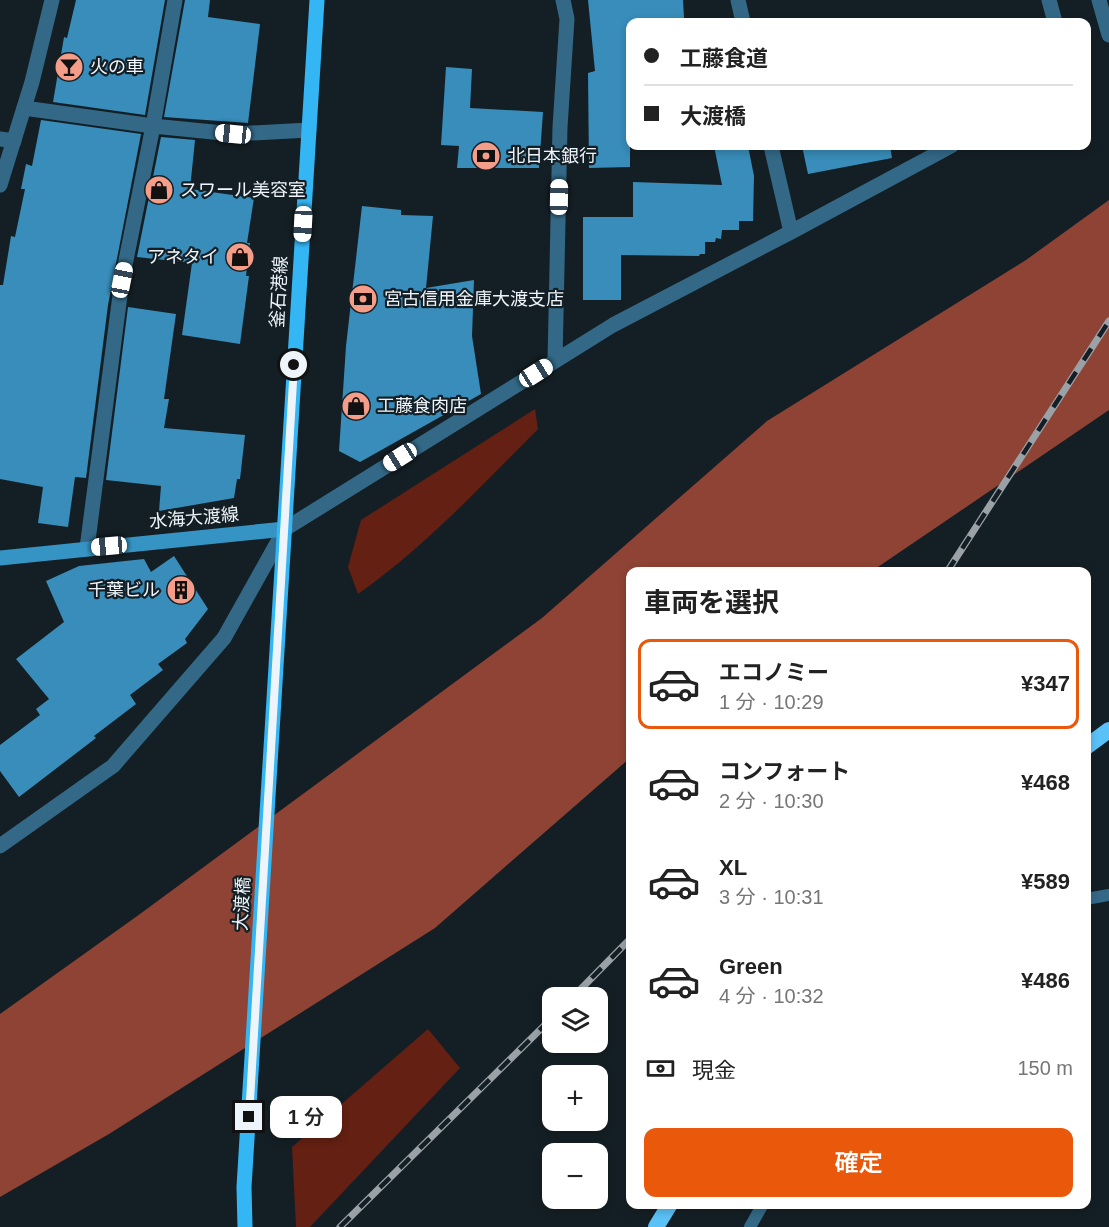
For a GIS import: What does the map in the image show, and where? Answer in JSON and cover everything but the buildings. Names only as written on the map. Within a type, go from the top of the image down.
[{"type":"highway","points":[[1091,743],[1109,730]]},
{"type":"highway","points":[[656,1227],[667,1209]]},
{"type":"main road","name":"釜石港線","points":[[279,623],[317,0]]},
{"type":"main road","name":"水海大渡線","points":[[0,558],[285,529]]},
{"type":"main road","name":"大渡橋","points":[[245,1227],[244,1187],[279,623]]},
{"type":"street","points":[[0,185],[7,140],[24,108],[52,0]]},
{"type":"street","points":[[87,548],[122,280],[153,126],[175,0]]},
{"type":"street","points":[[555,360],[560,127],[567,19],[563,0]]},
{"type":"street","points":[[738,0],[742,18]]},
{"type":"street","points":[[1049,0],[1054,18]]},
{"type":"street","points":[[1099,0],[1109,34]]},
{"type":"street","points":[[24,108],[153,126],[233,134],[309,130]]},
{"type":"street","points":[[772,150],[791,232]]},
{"type":"street","points":[[0,846],[113,766],[224,638],[285,529],[613,326],[944,150]]},
{"type":"lane","points":[[1091,898],[1109,895]]},
{"type":"lane","points":[[750,1227],[760,1209]]},
{"type":"shaded area","points":[[1109,200],[1109,410],[878,567],[626,567],[626,761],[435,928],[109,1134],[0,1197],[0,1014],[140,914],[542,618],[767,421],[1026,260]]},
{"type":"shaded area","points":[[535,409],[538,429],[429,536],[383,576],[358,594],[348,567],[361,520]]},
{"type":"shaded area","points":[[428,1029],[460,1068],[310,1227],[296,1227],[292,1147]]},
{"type":"railway","points":[[950,567],[1109,321]]},
{"type":"railway","points":[[583,987],[626,943]]},
{"type":"railway","points":[[340,1227],[542,1028]]},
{"type":"place","name":"火の車","points":[[69,67]]},
{"type":"place","name":"北日本銀行","points":[[486,156]]},
{"type":"place","name":"スワール美容室","points":[[159,190]]},
{"type":"place","name":"アネタイ","points":[[240,257]]},
{"type":"place","name":"宮古信用金庫大渡支店","points":[[363,299]]},
{"type":"place","name":"工藤食肉店","points":[[356,406]]},
{"type":"place","name":"千葉ビル","points":[[181,590]]},
{"type":"route","points":[[249,1117],[294,365]]}]
